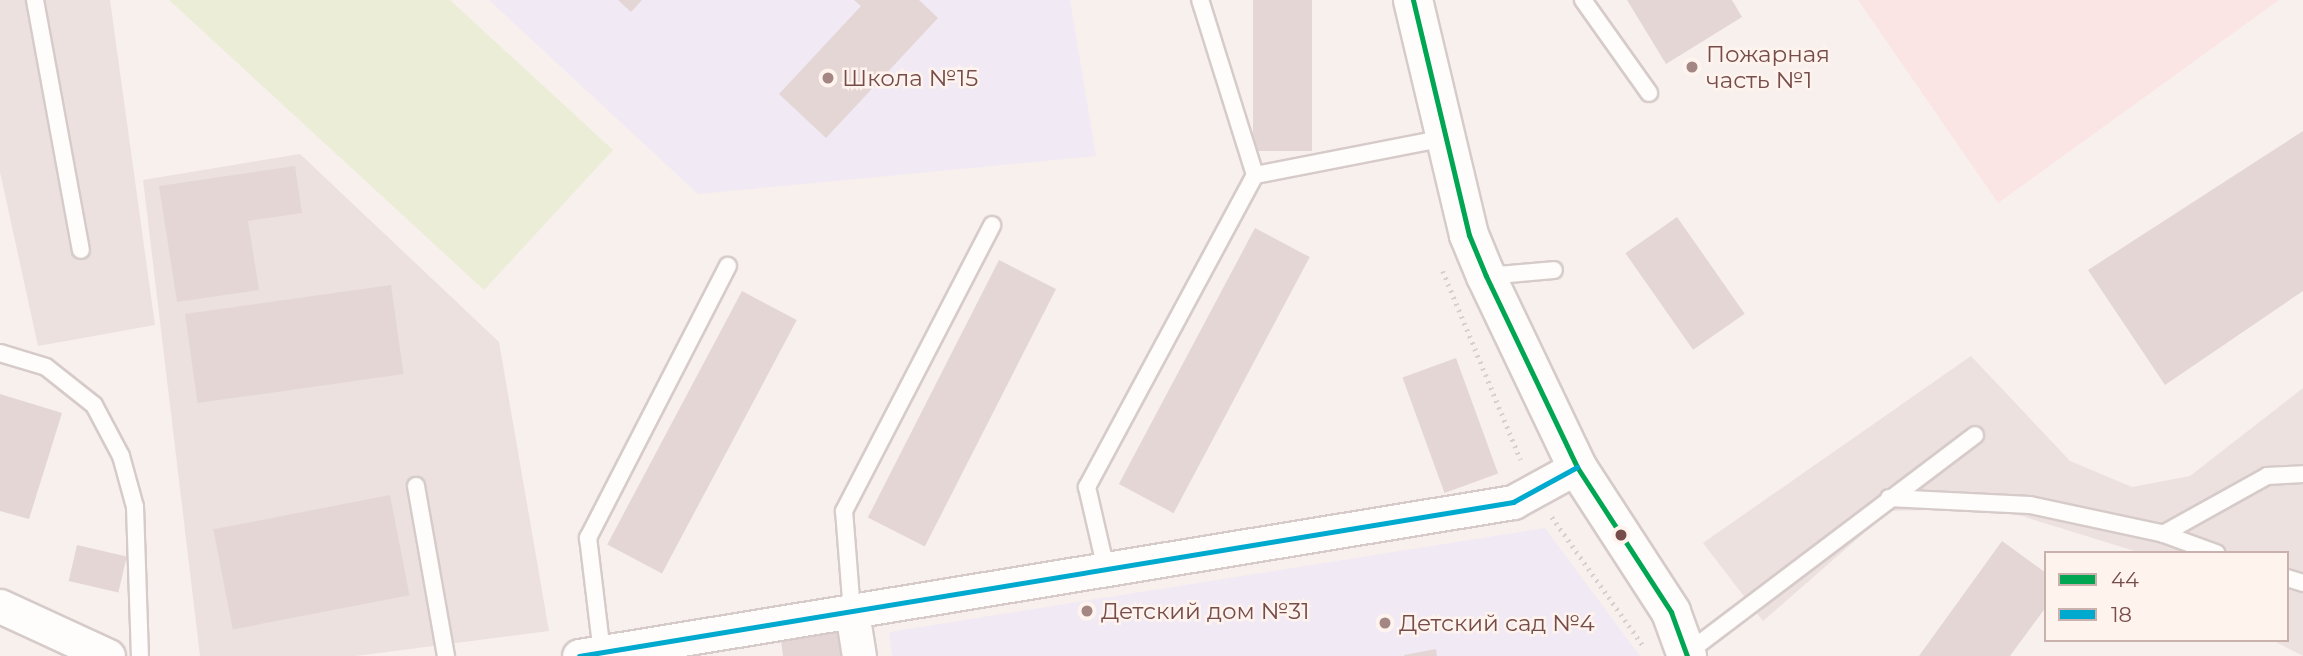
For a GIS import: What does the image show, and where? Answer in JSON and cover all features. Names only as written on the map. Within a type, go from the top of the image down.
[{"type":"main road","points":[[1413,0],[1445,138],[1486,276],[1577,467],[1671,612],[1687,654]]},
{"type":"street","points":[[591,654],[852,612],[1105,565],[1513,502],[1577,467]]},
{"type":"street","points":[[0,606],[108,656]]},
{"type":"street","points":[[852,612],[859,656]]},
{"type":"lane","points":[[35,0],[80,250]]},
{"type":"lane","points":[[1105,565],[1087,487],[1255,175],[1200,0]]},
{"type":"lane","points":[[1583,0],[1648,93]]},
{"type":"lane","points":[[1255,175],[1445,138]]},
{"type":"lane","points":[[852,612],[844,511],[992,225]]},
{"type":"lane","points":[[591,654],[588,538],[728,266]]},
{"type":"lane","points":[[1486,276],[1554,270]]},
{"type":"lane","points":[[0,353],[46,367],[94,405],[121,456],[135,507],[140,656]]},
{"type":"lane","points":[[1687,654],[1975,435]]},
{"type":"lane","points":[[2163,534],[2267,476],[2303,474]]},
{"type":"lane","points":[[416,486],[446,656]]},
{"type":"lane","points":[[1889,498],[2030,505],[2163,534],[2211,551]]},
{"type":"shaded area","points":[[0,0],[110,0],[155,325],[38,346],[0,172]]},
{"type":"shaded area","name":"Школа №15","points":[[489,0],[1070,0],[1096,156],[698,194]]},
{"type":"shaded area","points":[[1858,0],[2279,0],[1998,203]]},
{"type":"shaded area","points":[[300,154],[499,342],[549,631],[356,656],[200,656],[143,180]]},
{"type":"shaded area","points":[[1971,356],[2070,461],[2132,487],[2190,476],[2303,388],[2303,656],[2276,642],[2289,642],[2289,551],[2135,551],[1996,508],[1889,511],[1763,621],[1703,543]]},
{"type":"shaded area","name":"Детский сад №4","points":[[1545,528],[1640,656],[892,656],[889,632]]},
{"type":"green space","points":[[169,0],[450,0],[613,150],[484,290]]},
{"type":"building","points":[[618,0],[642,0],[631,12]]},
{"type":"building","points":[[854,0],[919,0],[938,18],[826,138],[779,94],[861,6]]},
{"type":"building","points":[[1253,0],[1312,0],[1312,151],[1253,151]]},
{"type":"building","points":[[1627,0],[1732,0],[1742,17],[1666,64]]},
{"type":"building","points":[[2303,131],[2303,291],[2165,385],[2088,270]]},
{"type":"building","points":[[295,166],[302,213],[248,221],[259,290],[177,302],[159,186]]},
{"type":"building","points":[[1677,217],[1745,314],[1693,350],[1625,253]]},
{"type":"building","points":[[1255,228],[1310,257],[1174,513],[1119,484]]},
{"type":"building","points":[[999,260],[1056,289],[925,547],[868,518]]},
{"type":"building","points":[[391,285],[404,374],[198,403],[185,314]]},
{"type":"building","points":[[742,291],[797,320],[662,574],[607,544]]},
{"type":"building","points":[[1456,358],[1498,474],[1445,493],[1402,377]]},
{"type":"building","points":[[0,394],[62,413],[29,519],[0,511]]},
{"type":"building","points":[[390,495],[409,595],[233,629],[213,529]]},
{"type":"building","points":[[2002,541],[2044,572],[2044,610],[2010,656],[1919,656]]},
{"type":"building","points":[[77,545],[127,556],[118,593],[69,581]]},
{"type":"building","points":[[837,631],[842,656],[783,656],[781,640]]},
{"type":"building","points":[[1436,649],[1437,656],[1404,656],[1404,655]]},
{"type":"transit line","name":"44","points":[[1413,0],[1469,235],[1486,276],[1577,467],[1671,612],[1687,656]]},
{"type":"transit line","name":"18","points":[[579,656],[1513,502],[1577,467]]},
{"type":"place","name":"Пожарная часть №1","points":[[1692,67]]},
{"type":"place","name":"Школа №15","points":[[828,78]]},
{"type":"place","name":"Детский дом №31","points":[[1087,611]]},
{"type":"place","name":"Детский сад №4","points":[[1385,623]]}]
